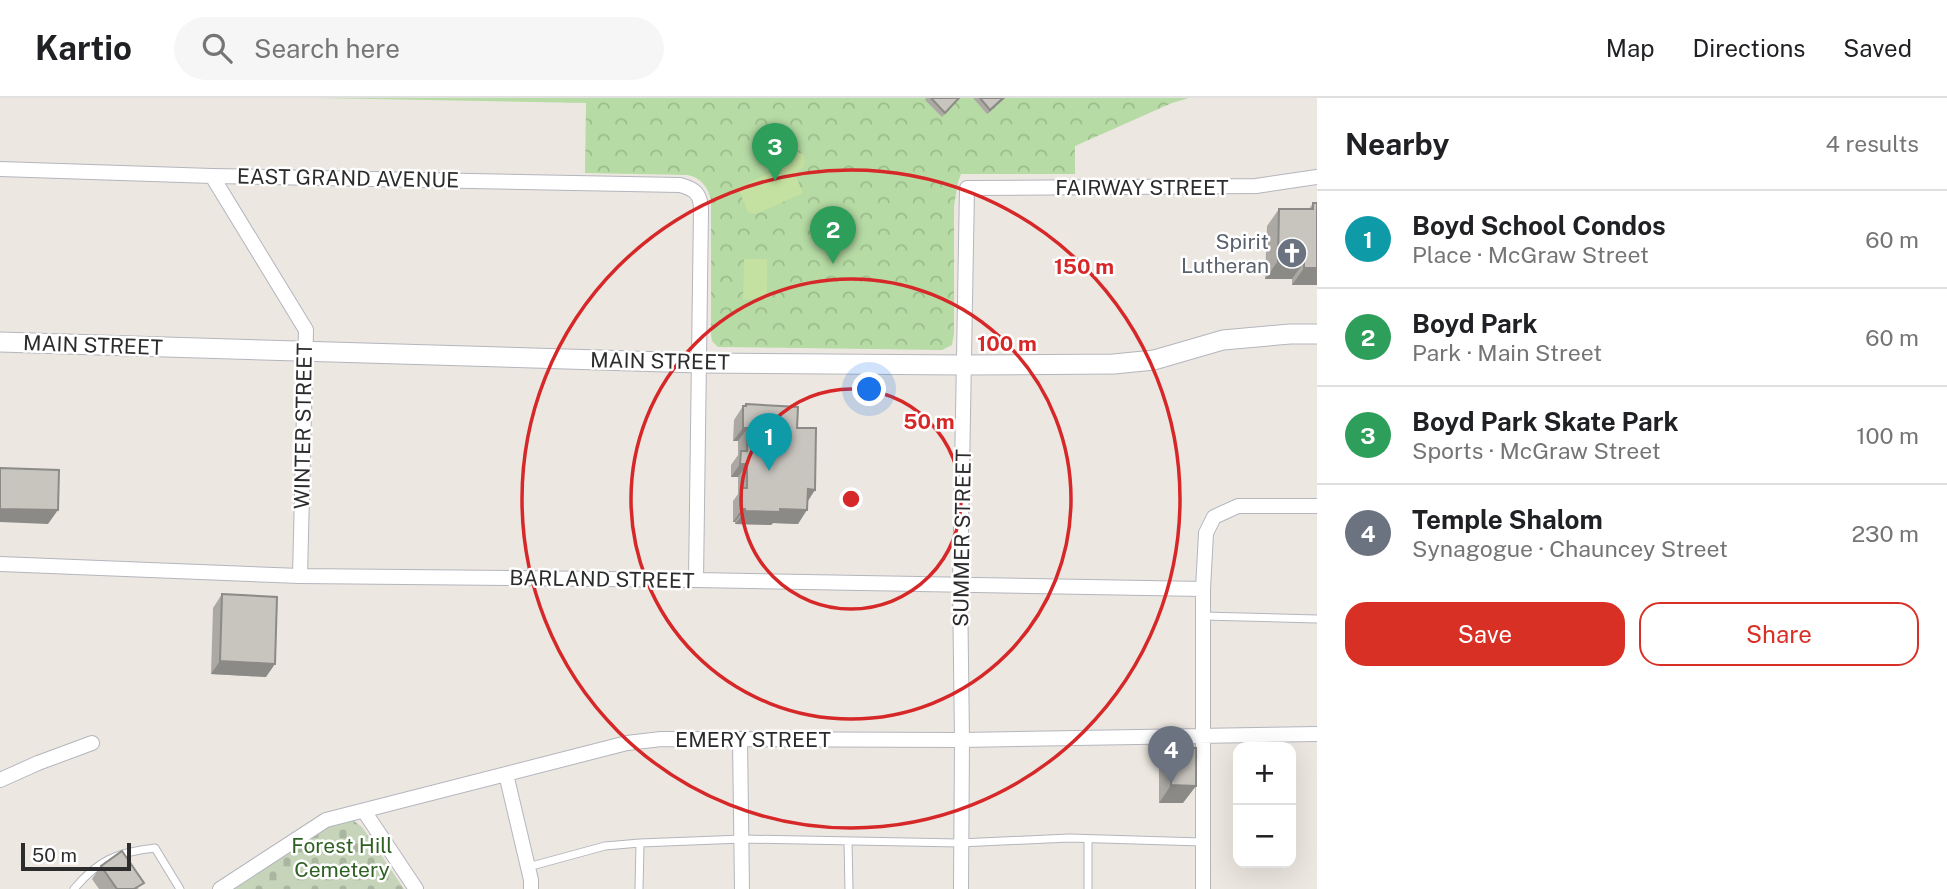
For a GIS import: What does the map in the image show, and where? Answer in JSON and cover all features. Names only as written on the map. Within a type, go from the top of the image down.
[{"type":"street","name":"EAST GRAND AVENUE","points":[[0,169],[680,185],[696,191],[701,210],[699,363]]},
{"type":"street","name":"WINTER STREET","points":[[212,176],[306,330],[300,576]]},
{"type":"street","name":"FAIRWAY STREET","points":[[967,188],[1256,186],[1317,177]]},
{"type":"street","name":"SUMMER STREET","points":[[961,889],[960,584],[967,188]]},
{"type":"street","name":"MAIN STREET","points":[[0,342],[699,363],[964,365],[1141,362],[1223,340],[1317,334]]},
{"type":"street","points":[[696,580],[699,363]]},
{"type":"street","points":[[1203,889],[1203,589],[1206,533],[1214,517],[1238,506],[1317,506]]},
{"type":"street","name":"BARLAND STREET","points":[[0,564],[300,576],[1203,589]]},
{"type":"street","name":"EMERY STREET","points":[[220,889],[326,820],[627,743],[661,739],[962,740],[1317,734]]},
{"type":"street","points":[[740,738],[742,889]]},
{"type":"street","points":[[0,780],[92,743]]},
{"type":"street","points":[[506,774],[531,889]]},
{"type":"street","points":[[364,811],[416,889]]},
{"type":"lane","points":[[1203,616],[1317,619]]},
{"type":"lane","points":[[528,867],[605,846],[742,839],[960,843],[1088,839],[1203,842]]},
{"type":"lane","points":[[1088,839],[1088,889]]},
{"type":"lane","points":[[848,841],[849,889]]},
{"type":"lane","points":[[639,889],[640,844]]},
{"type":"lane","points":[[74,889],[95,867],[123,853],[155,848],[180,889]]},
{"type":"green space","points":[[318,98],[1189,98],[1075,146],[1075,174],[961,174],[954,206],[954,334],[952,345],[942,350],[718,347],[712,341],[711,335],[711,200],[706,188],[697,178],[688,175],[585,173],[586,103]]},
{"type":"green space","points":[[803,154],[804,163],[795,174],[803,193],[756,214],[748,212],[738,188],[778,169],[790,157]]},
{"type":"green space","points":[[744,259],[767,259],[767,299],[743,299]]},
{"type":"green space","name":"Forest Hill Cemetery","points":[[354,821],[362,827],[404,889],[234,889],[336,822]]},
{"type":"building","points":[[931,98],[959,98],[945,113]]},
{"type":"building","points":[[980,98],[1003,98],[990,110]]},
{"type":"building","points":[[1313,203],[1317,203],[1317,268],[1304,268],[1304,262],[1278,261],[1279,209],[1313,209]]},
{"type":"building","points":[[743,406],[798,407],[797,428],[816,428],[815,490],[808,489],[807,510],[780,509],[780,512],[742,509],[742,488],[747,488],[747,464],[740,464],[741,451],[747,451],[748,428],[743,428]]},
{"type":"building","points":[[0,468],[59,470],[58,510],[0,509]]},
{"type":"building","points":[[222,594],[277,597],[275,664],[220,661]]},
{"type":"building","points":[[1171,747],[1196,748],[1196,786],[1171,785]]},
{"type":"building","points":[[122,851],[144,883],[134,889],[117,889],[101,866]]},
{"type":"place","name":"Boyd Park Skate Park","points":[[775,181]]},
{"type":"place","name":"Spirit Lutheran","points":[[1292,253]]},
{"type":"place","name":"Boyd Park","points":[[833,264]]},
{"type":"place","name":"Boyd School Condos","points":[[769,471]]},
{"type":"place","name":"Temple Shalom","points":[[1171,784]]}]
